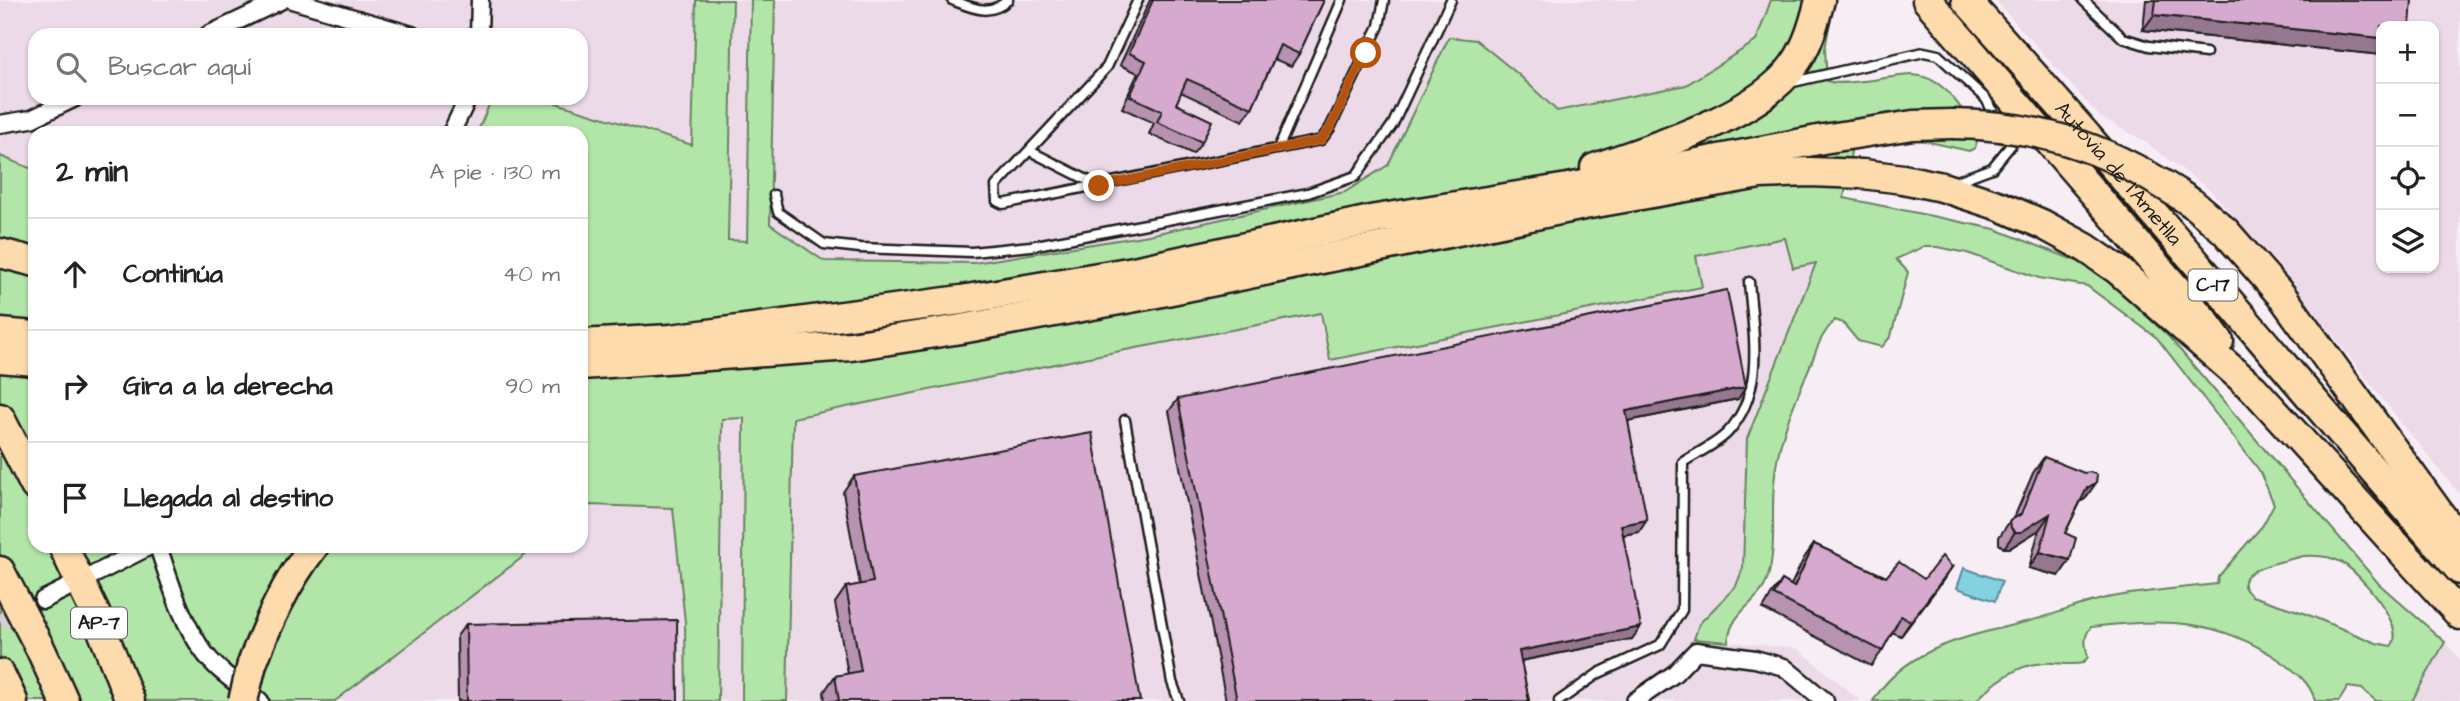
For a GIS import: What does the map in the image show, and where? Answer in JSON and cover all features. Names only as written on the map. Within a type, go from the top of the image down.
[{"type":"highway","points":[[1481,202],[1588,170],[1678,139],[1722,119],[1773,89],[1794,65],[1811,35],[1820,0]]},
{"type":"highway","name":"Autovia de l'Ametlla","points":[[1927,0],[2204,321],[2254,389]]},
{"type":"highway","name":"Autovia de l'Ametlla","points":[[1966,0],[2049,90],[2352,448],[2460,570]]},
{"type":"highway","points":[[588,344],[671,339],[894,310],[1134,271],[1376,219],[1567,188],[1873,130],[1952,124],[2011,128],[2074,142],[2137,168],[2192,203],[2225,231],[2281,296],[2460,542]]},
{"type":"highway","points":[[588,383],[778,360],[1054,313],[1584,205],[1760,174],[1810,172],[1863,174],[1942,187],[2000,206],[2042,224],[2086,248],[2118,270],[2254,389]]},
{"type":"highway","points":[[0,253],[28,260]]},
{"type":"highway","points":[[588,331],[754,327]]},
{"type":"highway","points":[[0,333],[28,335]]},
{"type":"highway","points":[[588,365],[850,346]]},
{"type":"highway","points":[[0,358],[28,360]]},
{"type":"highway","name":"C-17","points":[[2254,389],[2460,615]]},
{"type":"highway","points":[[0,418],[28,472]]},
{"type":"highway","name":"AP-7","points":[[66,553],[96,615],[130,701]]},
{"type":"highway","points":[[243,701],[252,664],[283,593],[309,553]]},
{"type":"highway","points":[[0,571],[64,701]]},
{"type":"highway","points":[[0,674],[13,701]]},
{"type":"street","points":[[223,28],[282,0]]},
{"type":"street","points":[[292,0],[388,28]]},
{"type":"street","points":[[479,28],[480,0]]},
{"type":"street","points":[[0,124],[31,119],[60,105]]},
{"type":"street","points":[[455,126],[465,105]]},
{"type":"street","points":[[95,574],[136,553]]},
{"type":"street","points":[[160,553],[171,584],[207,657],[260,701]]},
{"type":"street","points":[[43,600],[69,587]]},
{"type":"street","points":[[1635,701],[1674,674],[1696,651],[1755,659],[1784,667],[1825,701]]},
{"type":"lane","points":[[952,0],[978,10],[989,11],[1008,0]]},
{"type":"lane","points":[[1138,0],[1107,67],[996,186],[997,201],[1003,205],[1321,140],[1330,128],[1380,26],[1384,0]]},
{"type":"lane","points":[[1278,149],[1342,0]]},
{"type":"lane","points":[[774,195],[778,212],[824,244],[860,248],[972,251],[1031,246],[1308,193],[1356,176],[1393,124],[1451,0]]},
{"type":"lane","points":[[2083,0],[2123,38],[2149,46],[2206,53]]},
{"type":"lane","points":[[1773,89],[1796,81],[1924,52],[1938,55],[1986,99],[2011,145],[1992,168],[1942,187]]},
{"type":"lane","points":[[1030,151],[1099,186]]},
{"type":"lane","points":[[1559,701],[1599,673],[1660,645],[1682,610],[1683,462],[1727,434],[1748,403],[1756,362],[1749,282]]},
{"type":"lane","points":[[1125,420],[1172,682],[1179,701]]},
{"type":"shaded area","points":[[0,0],[696,0],[692,145],[563,105],[588,105],[588,28],[28,28],[28,105],[489,105],[480,126],[28,126],[28,167],[0,156]]},
{"type":"shaded area","points":[[733,0],[751,0],[747,241],[728,241]]},
{"type":"shaded area","points":[[775,0],[1771,0],[1756,41],[1686,85],[1557,111],[1518,74],[1449,37],[1388,166],[1345,192],[1149,235],[974,263],[824,261],[769,224]]},
{"type":"shaded area","points":[[1995,0],[2460,0],[2460,495],[2276,262],[2210,190],[2142,140],[2100,117]]},
{"type":"shaded area","points":[[1786,237],[1816,262],[1747,439],[1743,568],[1736,586],[1699,624],[1695,639],[1797,648],[1861,701],[787,701],[793,419],[1094,356],[1321,313],[1331,360],[1701,287],[1696,256]]},
{"type":"shaded area","points":[[744,418],[742,701],[718,701],[722,419]]},
{"type":"shaded area","points":[[588,507],[673,508],[685,622],[686,701],[335,701],[528,553],[588,553]]},
{"type":"shaded area","points":[[2445,642],[2460,659],[2460,701],[2412,701]]},
{"type":"green space","points":[[696,0],[733,0],[728,240],[747,241],[751,0],[775,0],[770,224],[824,261],[974,263],[1149,235],[1345,192],[1388,165],[1449,37],[1476,40],[1518,74],[1557,111],[1686,85],[1756,41],[1771,0],[1834,0],[1825,49],[1827,81],[1845,83],[1907,75],[1924,77],[1934,81],[1952,96],[1979,134],[1975,148],[1969,151],[1855,125],[1844,198],[1995,229],[2097,269],[2169,337],[2379,584],[2445,642],[2412,701],[2376,701],[2362,689],[2348,687],[2339,701],[2315,701],[2310,689],[2297,673],[2258,647],[2235,636],[2190,624],[2143,622],[2091,627],[2085,641],[2088,657],[2083,663],[2044,663],[2025,667],[1998,681],[1976,701],[1873,701],[1903,667],[1922,655],[1963,638],[2039,619],[2106,598],[2217,584],[2218,577],[2263,525],[2274,504],[2259,470],[2157,338],[2087,286],[2039,278],[1967,253],[1938,247],[1923,247],[1896,259],[1908,272],[1891,336],[1882,347],[1858,341],[1843,323],[1835,320],[1825,333],[1795,403],[1779,450],[1774,484],[1772,557],[1767,580],[1758,595],[1734,622],[1728,642],[1694,639],[1699,624],[1736,586],[1743,568],[1747,439],[1816,263],[1793,268],[1785,238],[1696,256],[1702,287],[1330,360],[1321,313],[1094,356],[793,418],[787,701],[742,701],[744,418],[722,419],[718,701],[686,701],[685,622],[673,508],[588,507],[588,126],[480,126],[489,105],[563,105],[692,145]],"holes":[[[2303,556],[2323,556],[2337,560],[2349,568],[2379,601],[2393,627],[2394,638],[2391,646],[2376,643],[2304,613],[2252,596],[2245,587],[2245,579],[2261,568]]]},
{"type":"green space","points":[[0,156],[28,167],[28,553],[528,553],[335,701],[0,701]]},
{"type":"water","points":[[1964,568],[2002,581],[1995,601],[1957,588]]},
{"type":"building","points":[[1153,0],[1324,0],[1299,54],[1280,45],[1252,108],[1187,79],[1176,104],[1212,121],[1202,142],[1157,122],[1162,111],[1130,96],[1146,61],[1129,53]]},
{"type":"building","points":[[2156,0],[2412,0],[2410,21],[2376,21],[2376,37],[2154,15]]},
{"type":"building","points":[[1727,290],[1746,387],[1626,411],[1647,520],[1621,525],[1641,627],[1519,651],[1529,701],[1237,701],[1178,399]]},
{"type":"building","points":[[1092,433],[1140,701],[839,701],[835,676],[861,671],[846,587],[873,582],[854,476]]},
{"type":"building","points":[[2044,457],[2084,473],[2097,475],[2096,483],[2087,488],[2065,533],[2076,538],[2070,560],[2040,552],[2050,514],[2021,532],[2015,532],[2011,528],[2010,521],[2021,514]]},
{"type":"building","points":[[1814,544],[1886,577],[1899,562],[1924,579],[1942,556],[1952,567],[1911,621],[1901,616],[1882,651],[1774,595],[1782,580],[1794,587]]},
{"type":"building","points":[[677,620],[678,701],[467,701],[466,624]]},
{"type":"tunnel","points":[[0,622],[43,600]]},
{"type":"route","points":[[1099,186],[1321,140],[1330,128],[1366,53]]}]
